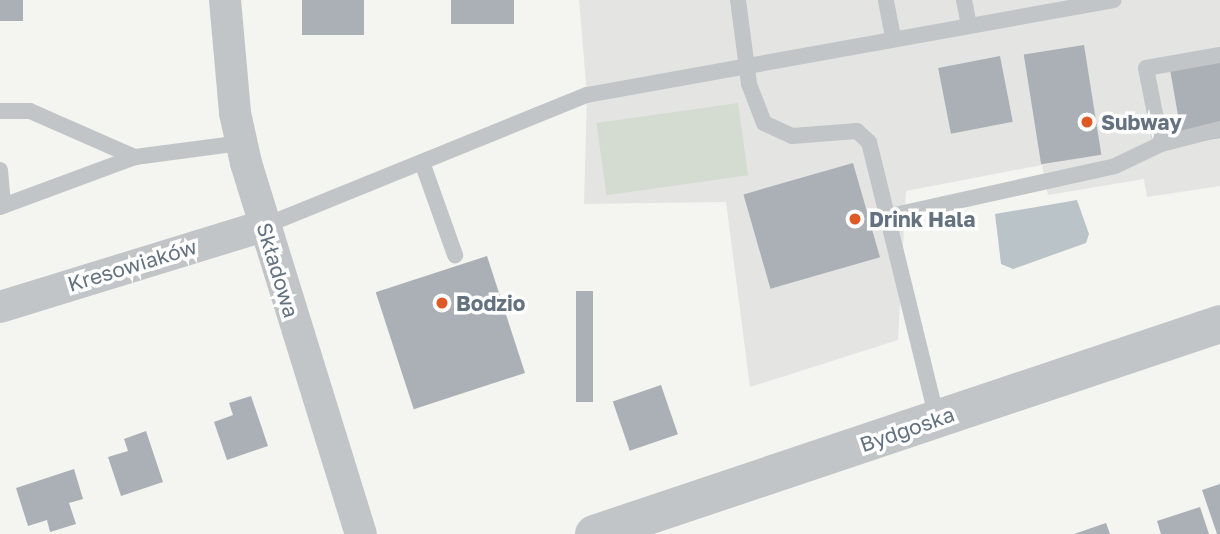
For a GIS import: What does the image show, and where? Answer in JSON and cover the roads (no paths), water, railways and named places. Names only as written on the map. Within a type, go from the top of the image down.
[{"type":"street","name":"Składowa","points":[[225,0],[242,144],[264,226],[361,534]]},
{"type":"street","name":"Kresowiaków","points":[[0,307],[264,226]]},
{"type":"street","name":"Bydgoska","points":[[594,534],[1220,324]]},
{"type":"lane","points":[[738,0],[745,63],[764,123],[792,136],[856,131],[869,142],[890,216],[937,418]]},
{"type":"lane","points":[[964,0],[969,25]]},
{"type":"lane","points":[[264,226],[423,165],[587,95],[745,63],[969,25],[1046,6],[1114,0]]},
{"type":"lane","points":[[886,1],[893,38]]},
{"type":"lane","points":[[1161,144],[1146,68],[1220,55]]},
{"type":"lane","points":[[0,111],[30,111],[135,157]]},
{"type":"lane","points":[[890,216],[1115,166],[1161,144],[1220,129]]},
{"type":"lane","points":[[0,170],[2,207],[135,157],[242,144]]},
{"type":"lane","points":[[423,165],[455,256]]},
{"type":"place","name":"Subway","points":[[1087,122]]},
{"type":"place","name":"Drink Hala","points":[[855,219]]},
{"type":"place","name":"Bodzio","points":[[442,303]]}]
